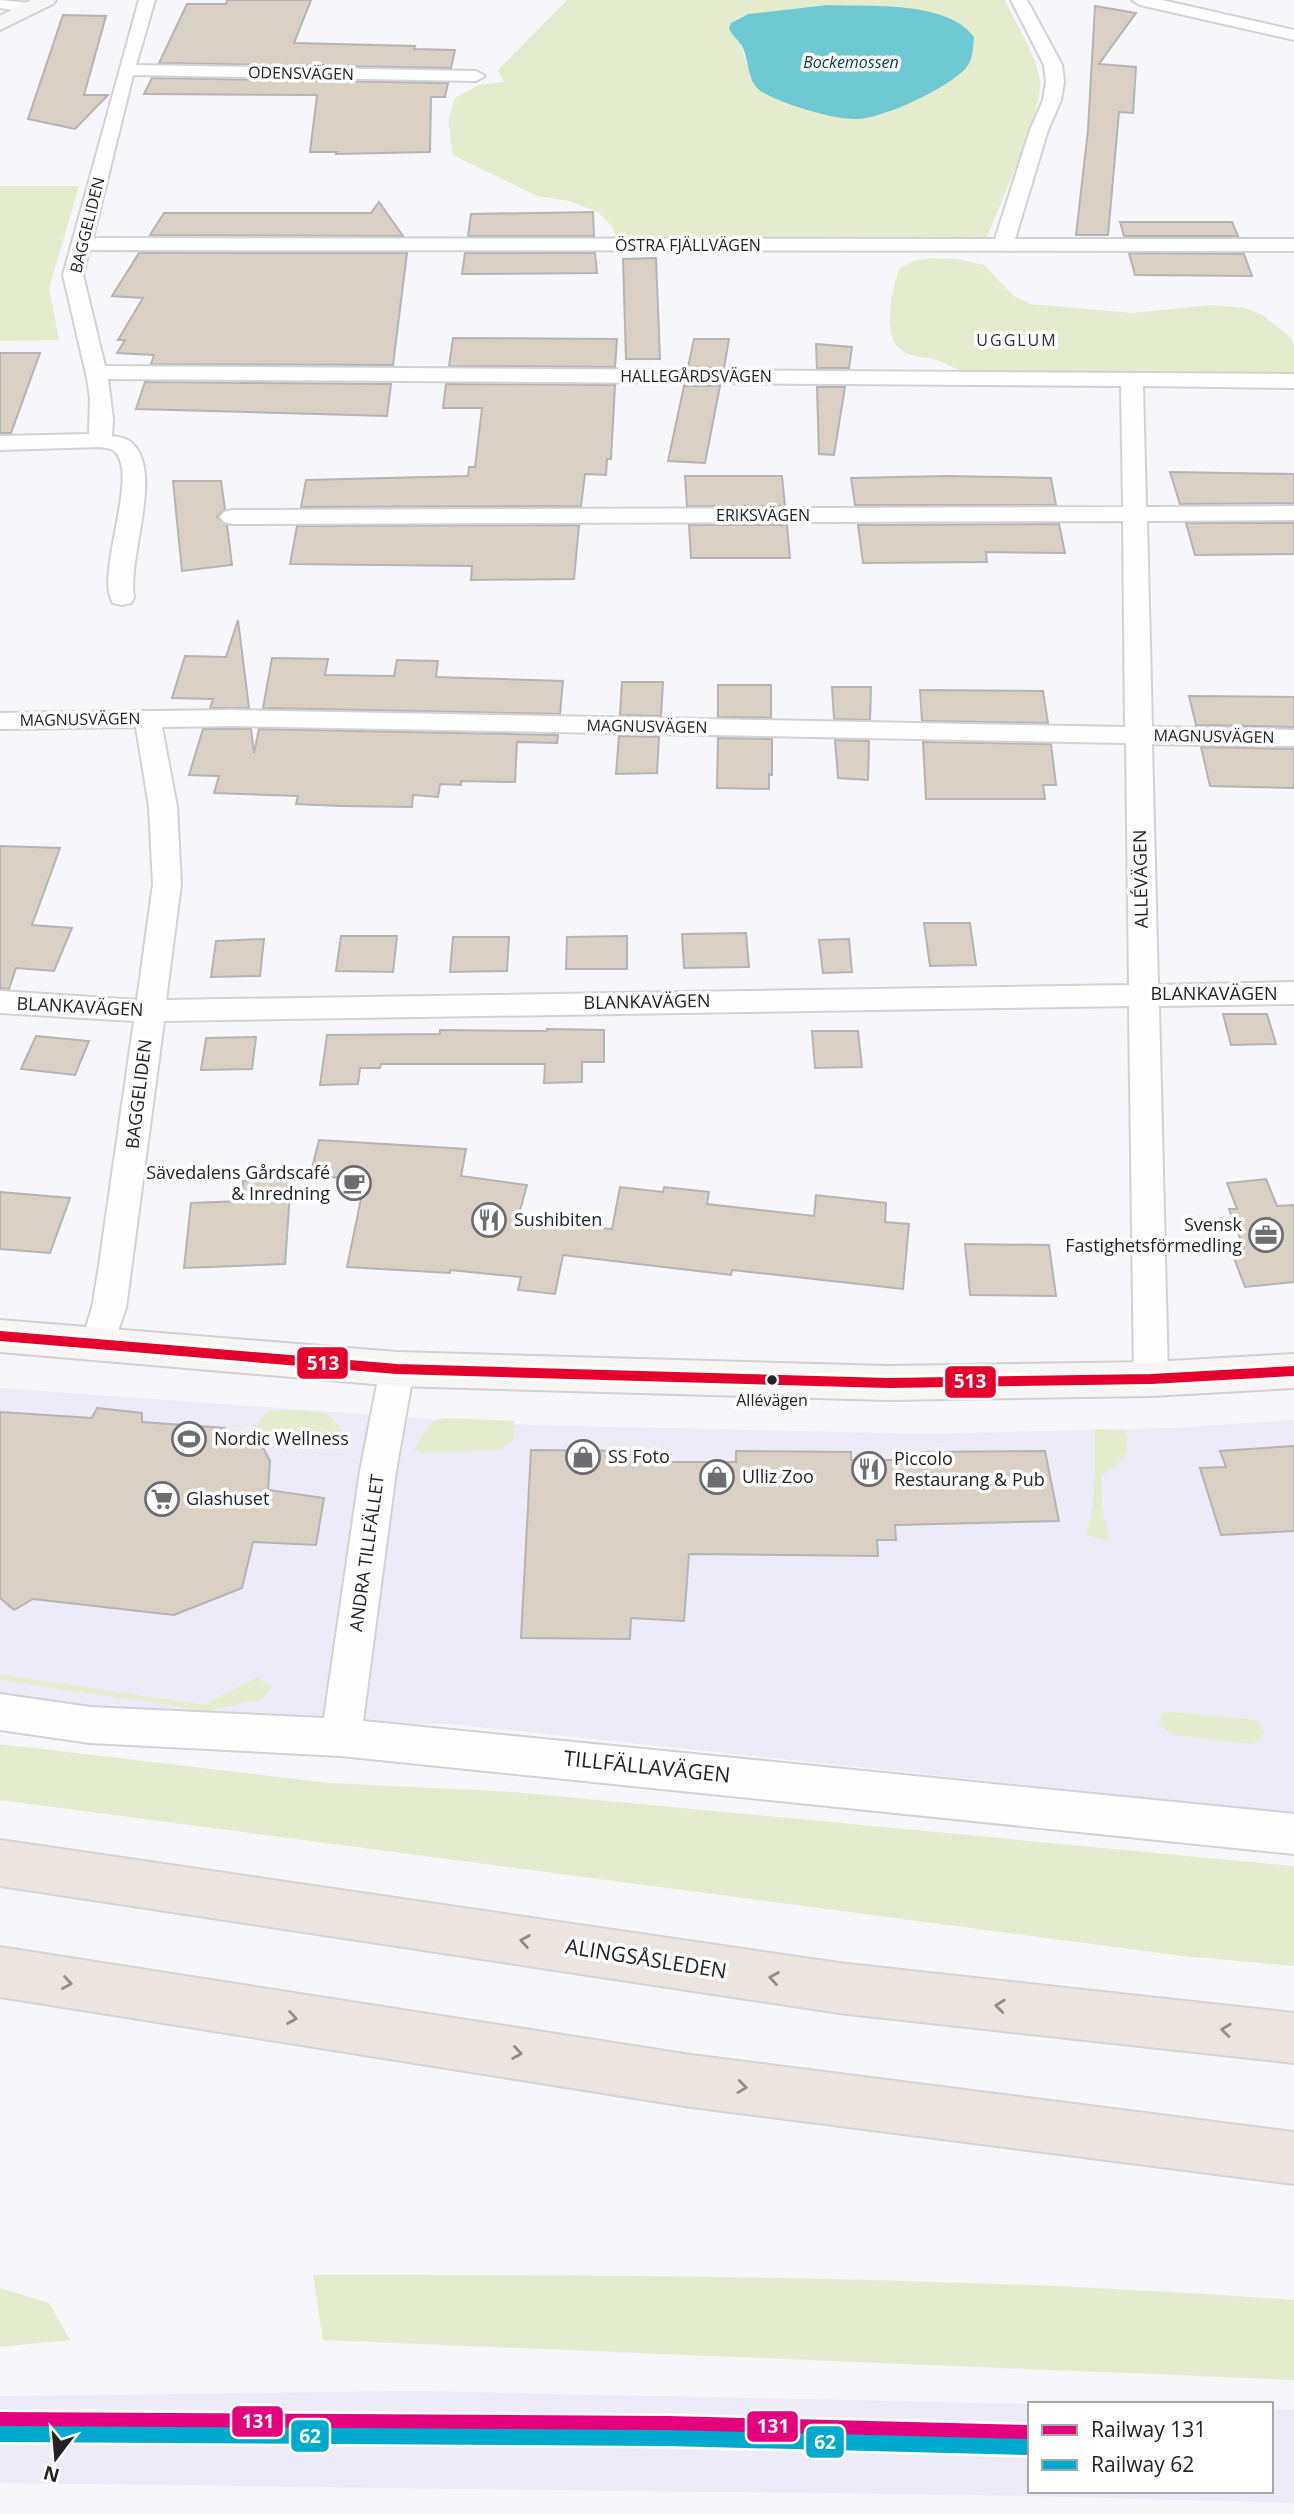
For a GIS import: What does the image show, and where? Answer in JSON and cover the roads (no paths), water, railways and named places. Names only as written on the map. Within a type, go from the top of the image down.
[{"type":"highway","name":"ALINGSÅSLEDEN","points":[[0,1863],[839,1988],[1294,2038]]},
{"type":"highway","points":[[0,1972],[691,2081],[1294,2158]]},
{"type":"street","name":"BAGGELIDEN","points":[[100,440],[103,425],[97,372],[75,293],[73,275],[125,70],[147,0]]},
{"type":"street","points":[[1003,244],[1039,130],[1052,100],[1055,82],[1053,65],[1019,0]]},
{"type":"street","points":[[1140,0],[1294,35]]},
{"type":"street","points":[[0,3],[38,4]]},
{"type":"street","points":[[0,24],[38,4]]},
{"type":"street","name":"ODENSVÄGEN","points":[[125,70],[475,76]]},
{"type":"street","name":"ÖSTRA FJÄLLVÄGEN","points":[[82,244],[1294,245]]},
{"type":"street","name":"HALLEGÅRDSVÄGEN","points":[[97,372],[1294,381]]},
{"type":"street","name":"ALLÉVÄGEN","points":[[1132,378],[1151,1379]]},
{"type":"street","points":[[0,443],[100,440],[122,445],[129,454],[132,469],[131,517],[119,581],[122,598]]},
{"type":"street","name":"ERIKSVÄGEN","points":[[232,517],[1294,513]]},
{"type":"street","name":"BAGGELIDEN","points":[[98,1343],[109,1308],[115,1272],[161,937],[167,861],[163,807],[147,718]]},
{"type":"street","name":"MAGNUSVÄGEN","points":[[0,721],[147,718],[1294,738]]},
{"type":"street","name":"BLANKAVÄGEN","points":[[0,1002],[150,1011],[1294,993]]},
{"type":"street","points":[[0,1336],[397,1369],[888,1383],[1151,1379],[1294,1370]]},
{"type":"street","name":"ANDRA TILLFÄLLET","points":[[341,1737],[378,1471],[397,1369]]},
{"type":"street","name":"TILLFÄLLAVÄGEN","points":[[0,1712],[90,1725],[341,1737],[1294,1834]]},
{"type":"water","name":"Bockemossen","points":[[827,5],[906,8],[946,17],[962,25],[974,37],[970,61],[957,76],[930,93],[868,118],[822,114],[784,102],[758,89],[751,78],[745,52],[729,29],[731,23],[748,14]]},
{"type":"rail line","name":"131","points":[[0,2420],[668,2424],[1028,2433]]},
{"type":"rail line","name":"62","points":[[0,2434],[668,2438],[1028,2447]]},
{"type":"place","name":"Sävedalens Gårdscafé & Inredning","points":[[354,1183]]},
{"type":"place","name":"Sushibiten","points":[[489,1220]]},
{"type":"place","name":"Svensk Fastighetsförmedling","points":[[1266,1235]]},
{"type":"place","name":"Allévägen","points":[[772,1380]]},
{"type":"place","name":"Nordic Wellness","points":[[189,1439]]},
{"type":"place","name":"SS Foto","points":[[583,1457]]},
{"type":"place","name":"Piccolo Restaurang & Pub","points":[[869,1469]]},
{"type":"place","name":"Ulliz Zoo","points":[[717,1477]]},
{"type":"place","name":"Glashuset","points":[[162,1499]]},
{"type":"district","name":"UGGLUM","points":[[1017,340]]}]
